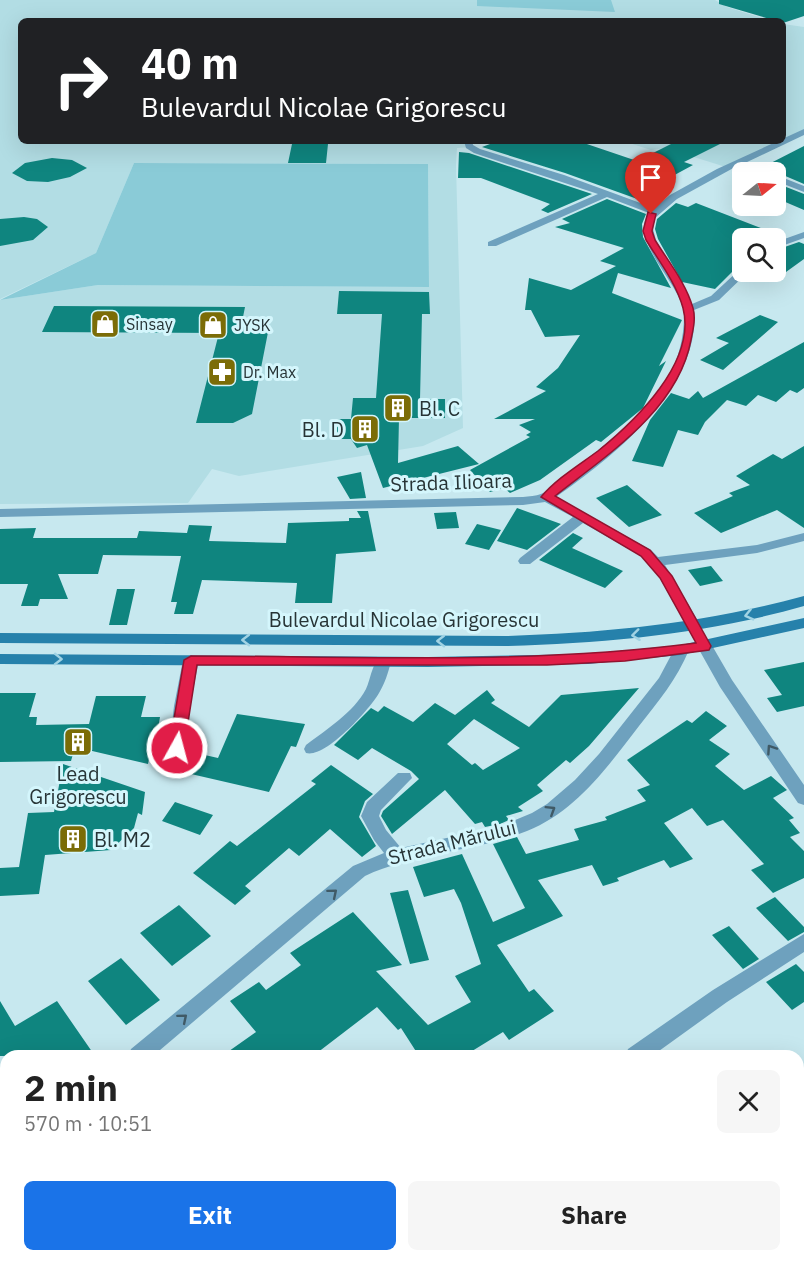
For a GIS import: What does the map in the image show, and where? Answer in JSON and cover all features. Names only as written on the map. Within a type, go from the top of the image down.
[{"type":"main road","name":"Bulevardul Nicolae Grigorescu","points":[[0,638],[506,641],[620,637],[694,626],[804,601]]},
{"type":"main road","points":[[0,659],[383,662],[578,660],[681,650],[804,623]]},
{"type":"main road","points":[[694,626],[705,646]]},
{"type":"street","points":[[786,140],[804,132]]},
{"type":"street","points":[[469,144],[477,151],[654,211]]},
{"type":"street","points":[[739,162],[778,144]]},
{"type":"street","points":[[694,626],[656,562],[634,545],[547,497],[620,438],[653,405],[671,381],[683,358],[689,325],[688,309],[679,286],[650,240],[648,225],[654,211],[668,201],[732,166]]},
{"type":"street","points":[[786,182],[804,189]]},
{"type":"street","points":[[492,244],[606,194]]},
{"type":"street","points":[[786,241],[804,235]]},
{"type":"street","points":[[688,309],[715,297],[732,282]]},
{"type":"street","name":"Strada Ilioara","points":[[0,513],[498,501],[547,497]]},
{"type":"street","points":[[525,561],[582,517]]},
{"type":"street","points":[[656,562],[757,549],[804,537]]},
{"type":"street","points":[[705,646],[726,683],[804,798]]},
{"type":"street","name":"Strada Mărului","points":[[145,1050],[359,871],[396,854],[521,826],[561,803],[600,765],[668,677],[681,650]]},
{"type":"street","points":[[174,768],[191,660]]},
{"type":"street","points":[[312,749],[366,703],[380,680],[383,662]]},
{"type":"street","points":[[396,854],[380,835],[370,816],[373,807],[404,778]]},
{"type":"street","points":[[644,1050],[720,996],[804,942]]},
{"type":"shaded area","points":[[0,0],[715,0],[727,7],[762,18],[18,18],[18,144],[471,144],[471,147],[457,148],[456,165],[463,428],[423,446],[239,476],[212,469],[188,503],[0,504],[0,300],[98,285],[429,287],[428,164],[134,163],[96,253],[0,299]]},
{"type":"shaded area","points":[[477,0],[611,0],[615,12],[477,6]]},
{"type":"shaded area","points":[[786,24],[804,27],[804,132],[786,141]]},
{"type":"shaded area","points":[[632,144],[779,144],[742,162],[732,162],[732,167],[729,168],[665,148],[651,150]]},
{"type":"shaded area","points":[[134,163],[428,164],[429,287],[98,285],[0,300],[96,253]]},
{"type":"building","points":[[719,0],[804,0],[804,16],[786,22],[786,18],[766,18],[719,4]]},
{"type":"building","points":[[292,144],[328,144],[326,163],[288,163]]},
{"type":"building","points":[[490,144],[587,144],[637,161],[671,144],[720,144],[684,162],[693,165],[645,191],[663,198],[654,205],[565,173],[482,147]]},
{"type":"building","points":[[804,146],[804,184],[786,176],[786,162],[773,162]]},
{"type":"building","points":[[459,152],[469,153],[592,194],[548,213],[541,210],[550,204],[481,178],[458,178]]},
{"type":"building","points":[[52,158],[72,160],[87,168],[70,177],[48,182],[27,181],[12,173],[25,163]]},
{"type":"building","points":[[786,187],[804,194],[804,210],[786,202]]},
{"type":"building","points":[[607,199],[646,214],[642,224],[643,237],[671,288],[618,273],[612,293],[682,320],[659,366],[666,361],[643,408],[601,442],[596,440],[540,480],[510,493],[504,488],[490,492],[470,470],[530,437],[526,435],[531,432],[519,425],[535,419],[494,419],[546,391],[536,387],[558,368],[580,335],[545,337],[531,310],[525,310],[529,278],[571,290],[616,266],[600,261],[624,248],[555,227],[570,223],[562,219]]},
{"type":"building","points":[[676,203],[688,207],[696,203],[761,228],[732,228],[732,272],[715,289],[682,282],[658,239],[655,229],[657,219]]},
{"type":"building","points":[[24,217],[37,219],[48,227],[33,240],[0,246],[0,219]]},
{"type":"building","points":[[799,242],[804,244],[804,259],[786,272],[786,247]]},
{"type":"building","points":[[339,291],[429,292],[430,314],[422,314],[420,399],[445,399],[445,418],[399,418],[398,463],[458,446],[479,464],[383,488],[367,445],[357,448],[351,439],[331,439],[333,419],[351,419],[353,398],[376,398],[382,314],[337,314]]},
{"type":"building","points":[[54,306],[245,307],[242,322],[270,322],[252,414],[233,423],[196,423],[219,333],[42,332]]},
{"type":"building","points":[[760,315],[778,322],[723,370],[700,360],[729,343],[716,338]]},
{"type":"building","points":[[804,342],[804,388],[797,393],[790,390],[776,402],[758,395],[746,406],[727,400],[705,422],[698,435],[678,430],[663,467],[632,461],[650,420],[671,393],[689,399],[698,391],[703,398]]},
{"type":"building","points":[[804,446],[804,528],[777,510],[721,533],[694,513],[733,496],[729,493],[750,485],[736,476],[773,454],[782,459]]},
{"type":"building","points":[[361,472],[366,498],[350,499],[337,477]]},
{"type":"building","points":[[627,485],[662,515],[629,527],[596,498]]},
{"type":"building","points":[[517,508],[561,524],[527,550],[497,541]]},
{"type":"building","points":[[357,511],[368,511],[376,551],[336,554],[332,603],[295,603],[297,583],[202,580],[193,614],[174,614],[177,602],[171,602],[181,556],[103,555],[98,574],[58,574],[68,599],[40,599],[38,606],[21,606],[28,584],[0,584],[0,529],[36,528],[33,538],[137,538],[139,531],[187,533],[189,525],[212,526],[209,541],[286,543],[288,523],[349,521],[349,518],[361,518]]},
{"type":"building","points":[[456,512],[459,528],[437,529],[434,513]]},
{"type":"building","points":[[477,524],[501,530],[489,550],[465,544]]},
{"type":"building","points":[[573,533],[583,538],[572,548],[623,571],[605,588],[539,560]]},
{"type":"building","points":[[711,566],[723,581],[700,586],[688,570]]},
{"type":"building","points":[[117,589],[135,589],[127,625],[109,625]]},
{"type":"building","points":[[804,662],[804,706],[777,712],[767,698],[782,695],[764,670]]},
{"type":"building","points":[[639,688],[589,746],[570,763],[566,760],[537,785],[543,791],[518,807],[523,811],[506,816],[509,820],[500,824],[485,827],[482,822],[475,824],[445,790],[392,834],[381,816],[383,811],[419,779],[411,771],[372,748],[358,760],[334,745],[371,708],[378,712],[384,706],[413,722],[435,703],[455,715],[487,690],[495,700],[491,703],[529,727],[561,695]],"holes":[[[474,719],[520,748],[483,770],[475,763],[472,765],[447,744]]]},
{"type":"building","name":"Lead Grigorescu","points":[[0,693],[36,693],[29,717],[37,717],[36,725],[89,724],[96,696],[146,696],[141,717],[160,717],[153,759],[149,759],[148,764],[75,747],[71,761],[0,762]]},
{"type":"building","points":[[706,711],[727,726],[709,740],[730,754],[715,766],[744,790],[771,776],[787,790],[773,798],[794,818],[789,820],[800,833],[790,837],[804,851],[804,878],[773,893],[751,870],[764,864],[723,820],[707,826],[692,808],[664,823],[693,859],[670,868],[664,860],[617,878],[619,881],[603,886],[592,865],[538,880],[563,916],[497,945],[529,992],[534,989],[554,1011],[509,1040],[503,1032],[474,1050],[415,1050],[401,1028],[398,1030],[377,1007],[321,1050],[230,1050],[256,1032],[230,1001],[259,982],[266,990],[301,965],[290,953],[353,912],[402,965],[376,971],[428,1025],[471,1002],[455,976],[481,964],[461,903],[454,889],[424,897],[413,867],[462,854],[493,922],[525,908],[493,844],[517,837],[526,854],[579,840],[574,829],[607,820],[605,817],[646,801],[637,790],[650,785],[627,760],[687,720],[692,723]]},
{"type":"building","points":[[237,714],[305,724],[296,747],[291,746],[269,792],[191,774],[194,770],[187,768],[196,753],[218,758]]},
{"type":"building","points":[[63,764],[145,792],[142,815],[138,813],[134,828],[111,850],[45,855],[39,894],[0,896],[0,868],[19,867],[28,813],[54,812]]},
{"type":"building","points":[[331,765],[373,794],[365,801],[359,817],[376,846],[362,857],[330,829],[299,856],[289,848],[245,886],[251,891],[235,905],[193,873],[230,841],[237,846],[316,784],[311,781]]},
{"type":"building","points":[[175,802],[213,815],[200,835],[162,821]]},
{"type":"building","points":[[408,890],[429,960],[410,964],[390,893]]},
{"type":"building","points":[[775,897],[804,927],[804,932],[788,941],[756,908]]},
{"type":"building","points":[[179,905],[211,936],[172,966],[140,933]]},
{"type":"building","points":[[729,926],[759,959],[743,969],[712,935]]},
{"type":"building","points":[[121,958],[160,1000],[126,1025],[88,981]]},
{"type":"building","points":[[796,964],[804,972],[804,1002],[792,1010],[766,982]]},
{"type":"building","points":[[0,1001],[15,1026],[57,1001],[91,1050],[0,1050]]},
{"type":"place","name":"Sinsay","points":[[105,324]]},
{"type":"place","name":"JYSK","points":[[213,325]]},
{"type":"place","name":"Dr. Max","points":[[222,372]]},
{"type":"place","name":"Bl. C","points":[[398,408]]},
{"type":"place","name":"Bl. D","points":[[365,429]]},
{"type":"place","name":"Lead Grigorescu","points":[[78,742]]},
{"type":"place","name":"Bl. M2","points":[[73,839]]},
{"type":"route","points":[[177,748],[191,660],[547,661],[625,657],[705,646],[656,562],[634,545],[547,497],[620,438],[653,405],[671,381],[683,358],[689,325],[687,303],[650,240],[648,225],[651,214]]}]
